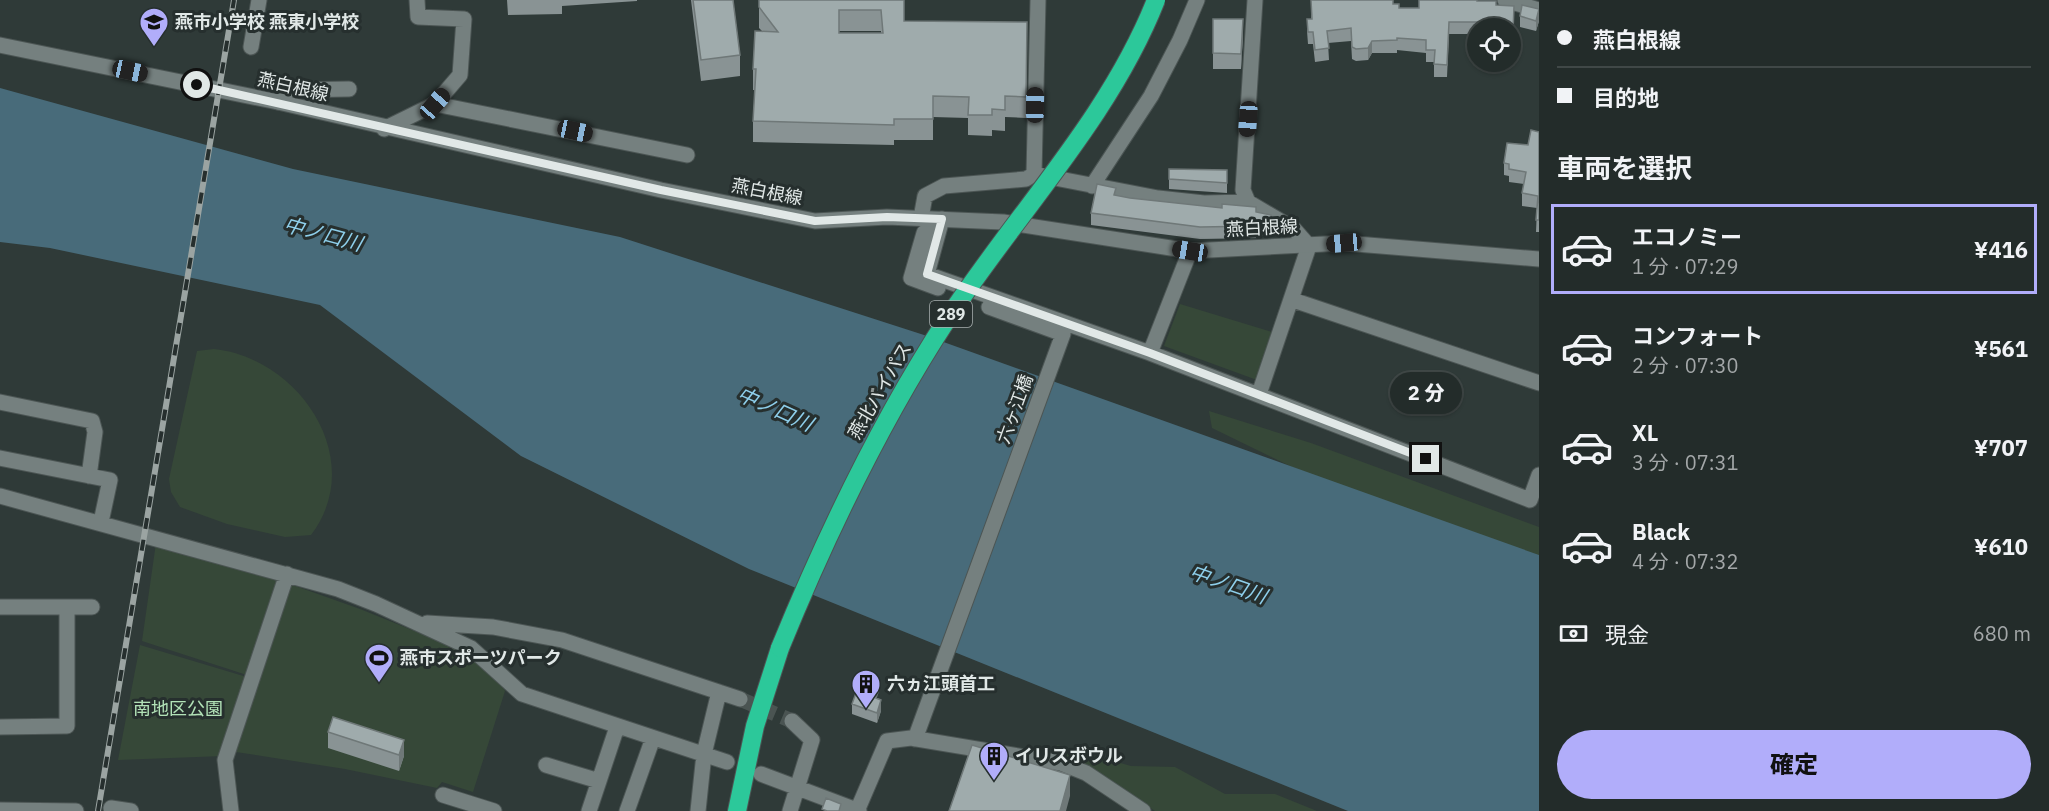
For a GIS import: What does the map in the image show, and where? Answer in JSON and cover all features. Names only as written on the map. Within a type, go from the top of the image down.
[{"type":"highway","name":"燕北バイパス","points":[[736,811],[755,726],[780,648],[829,532],[887,420],[948,318],[1086,125],[1124,65],[1156,0]]},
{"type":"street","points":[[251,47],[259,0]]},
{"type":"street","points":[[384,129],[435,104],[460,75],[464,19],[418,17],[417,0]]},
{"type":"street","points":[[1034,174],[1035,36],[1038,0]]},
{"type":"street","points":[[1092,186],[1151,96],[1180,40],[1197,0]]},
{"type":"street","points":[[1248,202],[1243,190],[1255,0]]},
{"type":"street","points":[[1505,0],[1539,10]]},
{"type":"street","name":"燕白根線","points":[[0,45],[278,102],[384,129],[661,190],[815,221],[921,218],[940,227],[1003,222],[1190,251],[1344,243],[1534,256]]},
{"type":"street","points":[[278,102],[289,90],[350,89]]},
{"type":"street","points":[[435,104],[687,155]]},
{"type":"street","points":[[921,218],[925,196],[944,186],[1026,179],[1034,174],[1158,198],[1203,203],[1248,202],[1294,229],[1309,246],[1293,300],[1259,394]]},
{"type":"street","points":[[940,227],[927,274],[1150,353],[1534,502],[1539,476]]},
{"type":"street","name":"六ヶ江橋","points":[[915,739],[1063,334],[911,278],[924,233],[940,227]]},
{"type":"street","points":[[1150,353],[1190,251]]},
{"type":"street","points":[[1293,300],[1539,383]]},
{"type":"street","points":[[0,402],[92,421],[95,428],[89,476]]},
{"type":"street","points":[[0,458],[110,480],[101,522]]},
{"type":"street","points":[[0,496],[338,589],[471,648],[522,694],[727,762]]},
{"type":"street","points":[[231,811],[225,760],[287,574]]},
{"type":"street","points":[[0,607],[92,607]]},
{"type":"street","points":[[0,727],[67,726],[67,607]]},
{"type":"street","points":[[418,623],[493,627],[562,640],[740,699]]},
{"type":"street","points":[[698,811],[704,754],[719,692]]},
{"type":"street","points":[[790,811],[812,740],[792,721]]},
{"type":"street","points":[[589,811],[617,727]]},
{"type":"street","points":[[627,811],[652,738]]},
{"type":"street","points":[[761,774],[858,811],[887,741],[915,739],[1061,763],[1086,773],[1143,811]]},
{"type":"street","points":[[546,765],[599,781]]},
{"type":"street","points":[[442,795],[494,811]]},
{"type":"street","points":[[111,808],[131,811]]},
{"type":"street","points":[[0,810],[76,811]]},
{"type":"green space","points":[[1180,304],[1275,333],[1257,380],[1164,346]]},
{"type":"green space","points":[[214,349],[245,356],[273,371],[298,392],[316,417],[328,446],[332,476],[327,506],[311,535],[285,537],[227,524],[180,507],[171,492],[169,479],[197,351]]},
{"type":"green space","points":[[1209,411],[1311,443],[1539,527],[1539,564],[1323,482],[1212,428]]},
{"type":"green space","points":[[156,543],[273,576],[278,582],[250,676],[142,641]]},
{"type":"green space","name":"燕市スポーツパーク","points":[[287,583],[360,609],[459,649],[475,658],[497,678],[505,691],[473,792],[442,782],[437,788],[345,769],[236,752],[235,743]]},
{"type":"green space","name":"南地区公園","points":[[140,645],[250,678],[223,756],[118,760]]},
{"type":"green space","points":[[1057,745],[1131,766],[1175,767],[1225,794],[1275,794],[1317,811],[1155,811],[1089,768],[1056,754]]},
{"type":"water","name":"中ノ口川","points":[[0,88],[293,169],[620,237],[924,335],[1539,555],[1539,811],[1348,811],[749,569],[521,456],[320,305],[50,248],[0,242]]},
{"type":"building","points":[[693,0],[733,0],[740,55],[701,60]]},
{"type":"building","points":[[759,0],[904,0],[904,21],[1027,22],[1026,97],[1005,96],[1005,110],[992,109],[992,115],[968,115],[969,97],[933,96],[933,119],[894,119],[894,125],[753,121],[756,69],[753,69],[755,31],[778,32],[759,7]],"holes":[[[839,10],[881,10],[883,33],[839,33]]]},
{"type":"building","points":[[1311,0],[1393,0],[1393,4],[1399,4],[1399,8],[1419,8],[1419,0],[1496,1],[1496,5],[1514,6],[1514,18],[1467,18],[1467,22],[1449,22],[1447,65],[1434,64],[1435,50],[1426,50],[1426,40],[1397,38],[1397,40],[1372,41],[1368,48],[1356,49],[1352,47],[1351,28],[1327,31],[1329,48],[1315,50],[1313,32],[1308,32],[1307,19],[1312,19]]},
{"type":"building","points":[[1522,5],[1539,9],[1536,21],[1520,16]]},
{"type":"building","points":[[1213,19],[1243,19],[1241,54],[1213,53]]},
{"type":"building","points":[[1531,130],[1539,132],[1539,220],[1536,220],[1538,196],[1522,193],[1526,172],[1509,169],[1509,164],[1504,163],[1507,143],[1528,145]]},
{"type":"building","points":[[1169,169],[1227,170],[1227,183],[1169,179]]},
{"type":"building","points":[[1097,184],[1116,188],[1114,195],[1130,198],[1222,208],[1222,204],[1256,207],[1256,212],[1271,215],[1271,224],[1200,227],[1091,213]]},
{"type":"building","points":[[863,687],[878,692],[876,698],[881,700],[877,713],[852,704],[857,690],[861,692]]},
{"type":"building","points":[[333,717],[404,740],[399,755],[328,732]]},
{"type":"building","points":[[972,745],[1070,775],[1060,811],[949,811]]},
{"type":"building","points":[[826,798],[841,804],[839,811],[822,809]]},
{"type":"tunnel","points":[[740,699],[792,721]]},
{"type":"railway","points":[[98,811],[234,0]]},
{"type":"place","name":"燕市小学校 燕東小学校","points":[[154,48]]},
{"type":"place","name":"燕市スポーツパーク","points":[[379,684]]},
{"type":"place","name":"六ヵ江頭首工","points":[[866,710]]},
{"type":"place","name":"イリスボウル","points":[[994,782]]},
{"type":"route","points":[[197,85],[661,190],[815,221],[887,217],[942,219],[927,274],[1150,353],[1426,459]]}]
